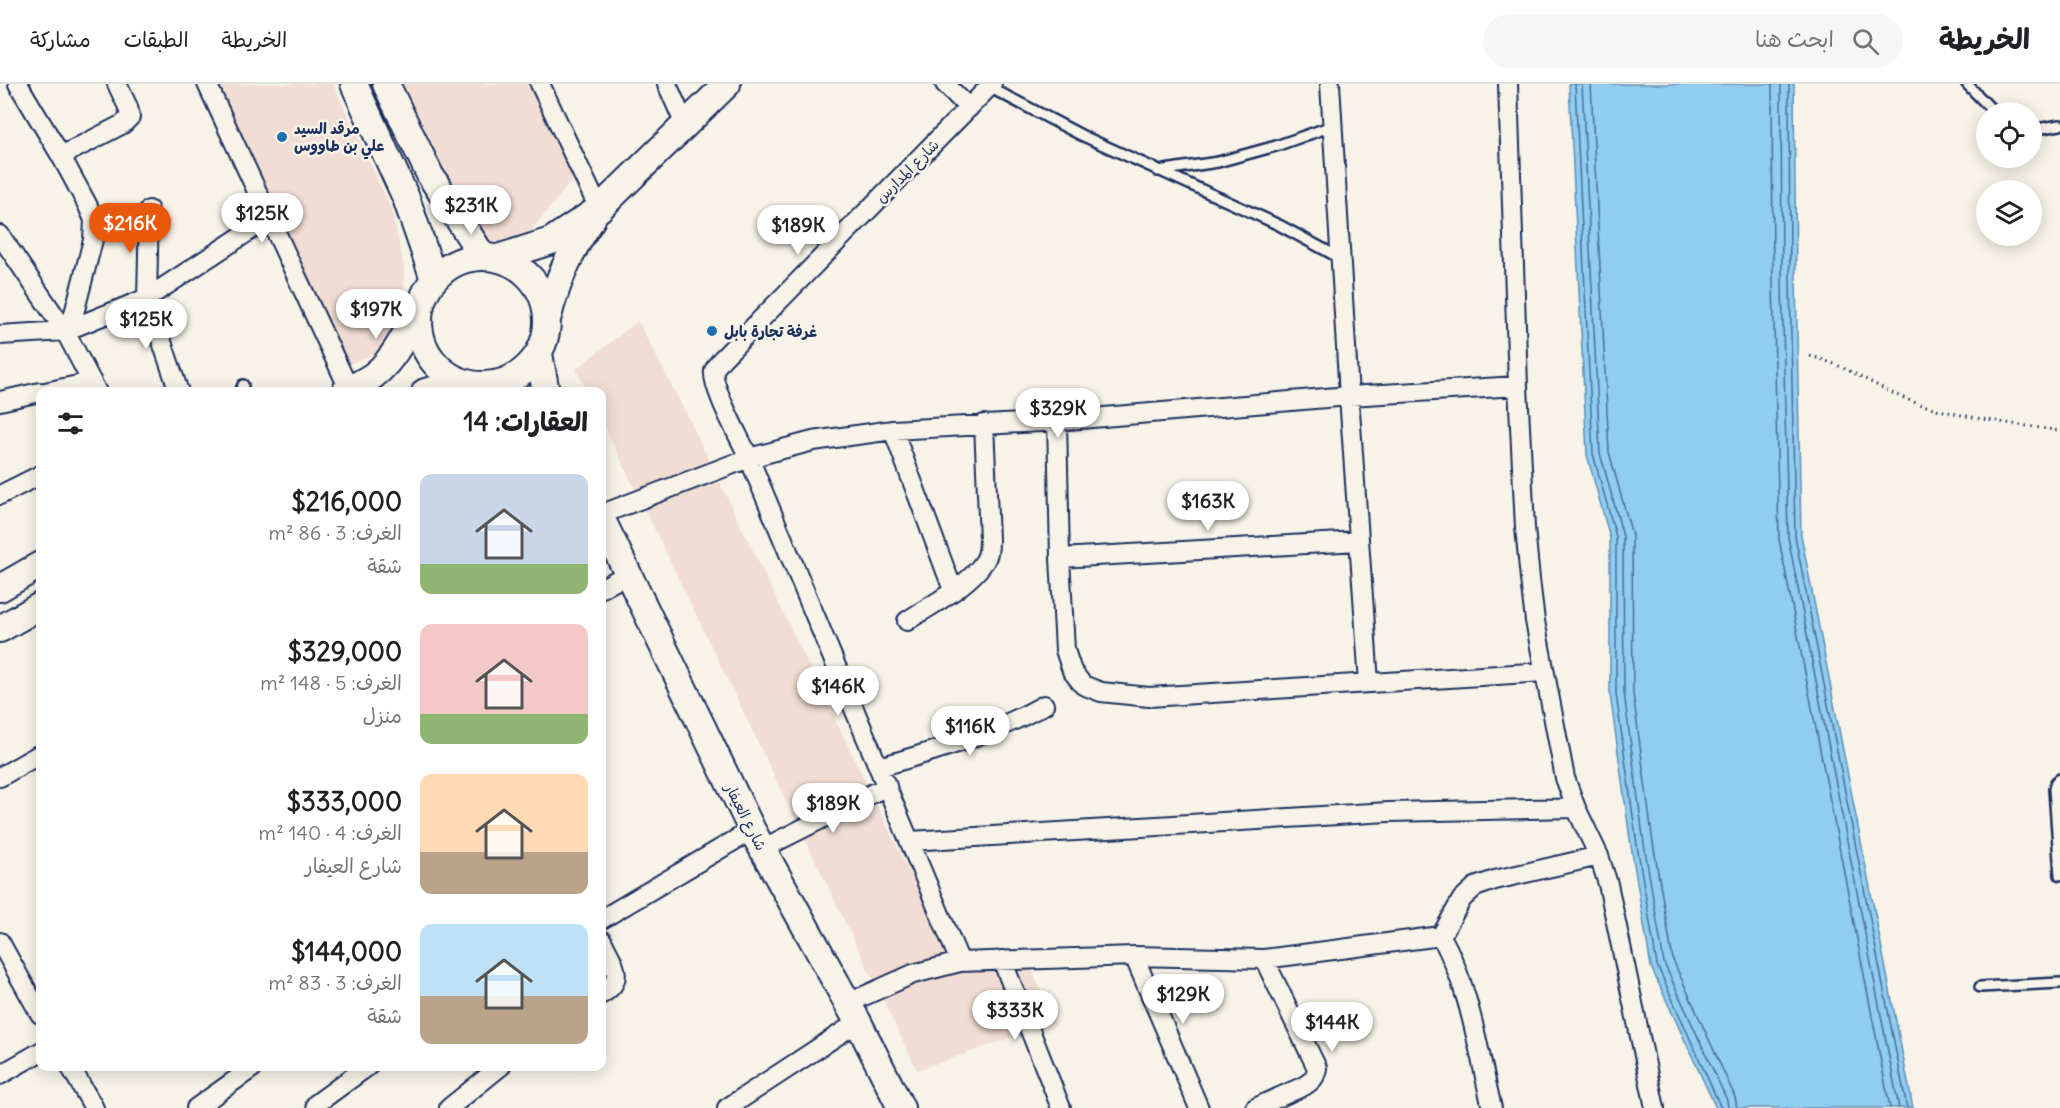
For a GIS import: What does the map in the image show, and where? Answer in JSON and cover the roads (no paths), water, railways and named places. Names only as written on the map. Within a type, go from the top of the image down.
[{"type":"main road","points":[[354,84],[406,198],[434,279]]},
{"type":"main road","points":[[386,84],[430,175],[490,257],[516,266],[532,279],[543,297],[548,317]]},
{"type":"main road","points":[[352,387],[375,374],[394,352],[410,328],[434,279],[448,267],[465,259],[490,257],[551,241],[599,209],[727,84]]},
{"type":"main road","points":[[444,387],[490,387],[510,380],[526,369],[539,354],[546,336],[556,285],[565,263],[599,209]]},
{"type":"main road","points":[[422,301],[418,323],[423,345],[435,364],[452,378],[490,387]]},
{"type":"main road","points":[[539,354],[545,387]]},
{"type":"main road","name":"شارع العيفار","points":[[606,528],[757,840],[852,1013],[901,1108]]},
{"type":"main road","points":[[0,588],[36,567]]},
{"type":"main road","points":[[0,629],[36,608]]},
{"type":"street","points":[[18,84],[61,156],[94,220],[93,240],[67,330]]},
{"type":"street","points":[[61,156],[123,124],[130,117],[128,107],[117,84]]},
{"type":"street","points":[[207,84],[346,387]]},
{"type":"street","points":[[540,84],[599,209]]},
{"type":"street","points":[[667,84],[685,125]]},
{"type":"street","points":[[945,84],[969,108]]},
{"type":"street","points":[[1330,84],[1369,683]]},
{"type":"street","points":[[1509,84],[1518,386],[1527,548],[1535,621],[1564,778],[1599,856],[1616,914],[1655,1108]]},
{"type":"street","name":"شارع المدارس","points":[[749,458],[720,396],[714,370],[722,359],[991,86]]},
{"type":"street","points":[[149,210],[147,298],[177,387]]},
{"type":"street","points":[[0,335],[67,330],[147,298],[269,218]]},
{"type":"street","points":[[0,236],[67,330],[94,387]]},
{"type":"street","points":[[606,512],[749,458],[813,441],[893,430],[1057,421],[1349,396],[1518,386]]},
{"type":"street","points":[[0,401],[36,394]]},
{"type":"street","points":[[1057,421],[1065,650],[1072,671],[1083,685],[1101,692],[1149,697],[1544,672]]},
{"type":"street","points":[[907,621],[973,574],[985,561],[989,552],[984,424]]},
{"type":"street","points":[[893,430],[952,590]]},
{"type":"street","points":[[749,458],[960,962]]},
{"type":"street","points":[[0,495],[36,477]]},
{"type":"street","points":[[1060,558],[1359,542]]},
{"type":"street","points":[[606,586],[628,574]]},
{"type":"street","points":[[879,767],[932,752],[984,733],[1044,705]]},
{"type":"street","points":[[0,777],[36,756]]},
{"type":"street","points":[[606,917],[757,840],[887,786]]},
{"type":"street","points":[[910,841],[1388,812],[1576,808]]},
{"type":"street","points":[[1441,936],[1462,899],[1475,888],[1495,880],[1599,856]]},
{"type":"street","points":[[727,1108],[852,1013],[913,974],[960,962],[1134,956],[1264,959],[1441,936]]},
{"type":"street","points":[[1441,936],[1453,958],[1462,984],[1492,1108]]},
{"type":"street","points":[[0,942],[35,992]]},
{"type":"street","points":[[606,948],[616,969],[616,980],[606,992]]},
{"type":"street","points":[[1134,956],[1199,1108]]},
{"type":"street","points":[[1255,1108],[1312,1081],[1317,1068],[1264,959]]},
{"type":"street","points":[[1002,960],[1061,1108]]},
{"type":"street","points":[[0,1075],[36,1054]]},
{"type":"street","points":[[73,1071],[94,1108]]},
{"type":"street","points":[[196,1108],[243,1071]]},
{"type":"street","points":[[316,1104],[361,1071]]},
{"type":"street","points":[[449,1108],[495,1071]]},
{"type":"lane","points":[[1967,84],[1984,102]]},
{"type":"lane","points":[[991,86],[1081,135],[1279,225],[1340,258]]},
{"type":"lane","points":[[2042,128],[2060,125]]},
{"type":"lane","points":[[1158,171],[1218,162],[1276,146],[1332,126]]},
{"type":"lane","points":[[2060,779],[2056,782],[2054,789],[2060,875]]},
{"type":"lane","points":[[1980,987],[2060,983]]},
{"type":"water","points":[[1569,84],[1794,84],[1801,535],[1913,1108],[1716,1108],[1651,967],[1631,846],[1610,694],[1610,538],[1587,455]]},
{"type":"place","name":"مرقد السيد علي بن طاووس","points":[[282,137]]},
{"type":"place","name":"غرفة تجارة بابل","points":[[712,331]]}]
